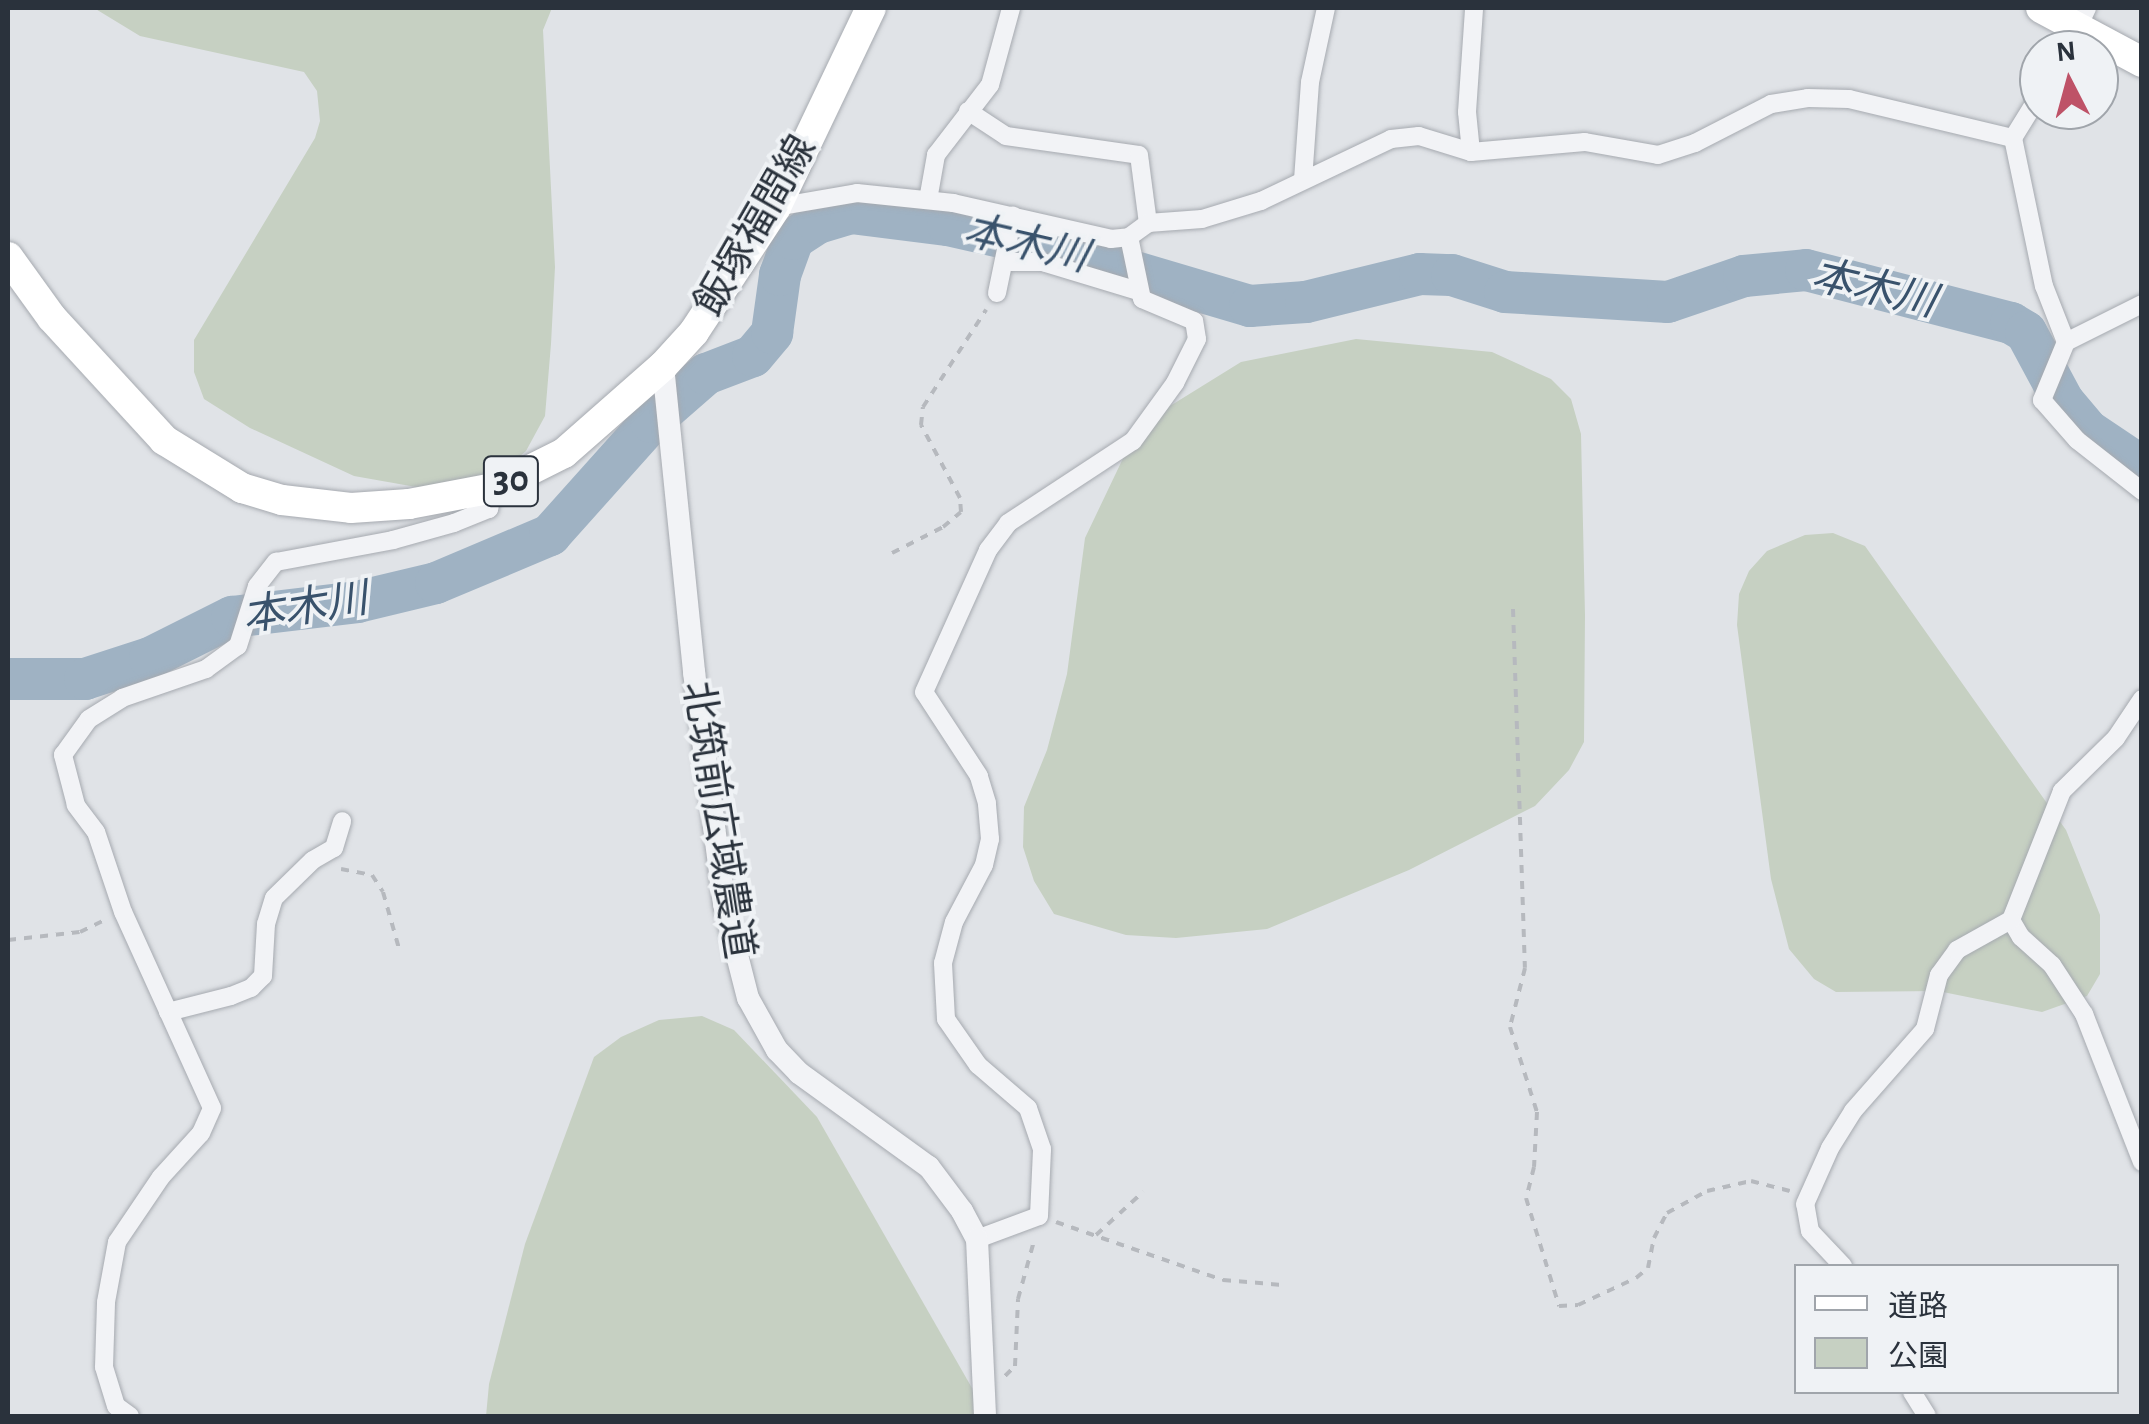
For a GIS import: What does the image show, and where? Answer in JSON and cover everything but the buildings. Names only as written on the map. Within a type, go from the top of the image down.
[{"type":"main road","name":"飯塚福間線","points":[[8,257],[52,318],[164,440],[242,488],[282,500],[351,508],[409,504],[494,488],[564,453],[663,366],[724,292],[776,207],[871,8]]},
{"type":"main road","points":[[2041,8],[2142,62]]},
{"type":"street","points":[[928,200],[936,155],[990,85],[1011,8]]},
{"type":"street","points":[[1303,180],[1310,82],[1326,8]]},
{"type":"street","points":[[1472,152],[1468,112],[1474,8]]},
{"type":"street","points":[[776,207],[857,193],[928,200],[1111,239],[1129,237],[1148,223],[1202,219],[1261,201],[1392,139],[1419,136],[1472,152],[1586,142],[1658,155],[1696,142],[1771,104],[1808,98],[1849,98],[2013,138]]},
{"type":"street","points":[[968,111],[1006,136],[1139,155],[1148,223]]},
{"type":"street","points":[[2019,128],[2013,138],[2044,286],[2066,342]]},
{"type":"street","points":[[997,293],[1012,216]]},
{"type":"street","points":[[976,1239],[1039,1216],[1042,1149],[1028,1108],[978,1065],[946,1019],[943,963],[954,922],[984,865],[989,821],[979,776],[924,692],[988,550],[1008,523],[1132,441],[1175,384],[1197,339],[1194,321],[1142,299],[1129,237]]},
{"type":"street","points":[[1005,262],[1042,262],[1138,290]]},
{"type":"street","points":[[2142,304],[2066,342],[2042,400],[2077,440],[2142,490]]},
{"type":"street","name":"北筑前広域農道","points":[[663,366],[722,884],[748,998],[777,1050],[799,1073],[928,1167],[947,1186],[976,1239],[985,1416]]},
{"type":"street","points":[[130,1416],[116,1406],[104,1367],[106,1302],[117,1242],[161,1177],[201,1133],[212,1108],[123,912],[96,832],[76,805],[63,755],[88,718],[122,698],[206,670],[238,646],[257,586],[276,562],[393,540],[454,523],[489,508],[494,488]]},
{"type":"street","points":[[1841,1264],[1810,1231],[1805,1204],[1854,1111],[1925,1029],[1939,975],[1948,962],[1982,932],[2011,920],[2062,791],[2116,738],[2142,699]]},
{"type":"street","points":[[168,1012],[231,996],[251,988],[263,976],[266,924],[274,898],[302,870],[334,848],[342,821]]},
{"type":"street","points":[[2011,920],[2021,937],[2052,966],[2084,1014],[2142,1162]]},
{"type":"street","points":[[1913,1394],[1926,1416]]},
{"type":"path","points":[[892,553],[942,528],[961,512],[960,498],[921,425],[924,407],[997,293]]},
{"type":"path","points":[[1512,609],[1525,968],[1510,1027],[1538,1112],[1534,1167],[1526,1198],[1559,1306],[1578,1305],[1636,1278],[1648,1268],[1654,1238],[1666,1213],[1707,1191],[1751,1180],[1784,1187],[1805,1204]]},
{"type":"path","points":[[302,870],[346,869],[372,875],[383,892],[400,952]]},
{"type":"path","points":[[8,940],[80,932],[123,912]]},
{"type":"path","points":[[1096,1234],[1143,1192]]},
{"type":"path","points":[[984,1387],[1002,1380],[1014,1366],[1018,1299],[1039,1216],[1223,1280],[1282,1285]]},
{"type":"green space","points":[[94,8],[552,8],[543,30],[555,267],[551,344],[545,416],[526,451],[482,489],[450,493],[354,476],[250,428],[204,399],[194,372],[194,340],[315,138],[320,121],[317,91],[304,72],[140,36]]},
{"type":"green space","points":[[1356,339],[1492,352],[1551,379],[1571,399],[1581,434],[1584,742],[1569,770],[1535,806],[1409,870],[1267,929],[1176,938],[1126,935],[1054,914],[1034,881],[1023,847],[1024,807],[1047,750],[1067,674],[1085,538],[1127,450],[1170,406],[1241,362]]},
{"type":"green space","points":[[1833,533],[1865,546],[2066,830],[2100,915],[2100,974],[2087,996],[2042,1012],[1938,991],[1836,992],[1814,979],[1789,949],[1771,879],[1737,625],[1739,594],[1749,571],[1767,551],[1805,535]]},
{"type":"green space","points":[[702,1016],[734,1030],[817,1117],[988,1416],[486,1416],[489,1384],[525,1244],[594,1057],[621,1037],[659,1020]]},
{"type":"waterway","name":"本木川","points":[[8,679],[85,679],[150,658],[232,617],[357,602],[436,583],[550,535],[651,422],[706,374],[753,356],[772,333],[780,275],[793,239],[818,223],[851,213],[948,225],[1071,253],[1250,306],[1306,302],[1420,274],[1452,275],[1505,292],[1668,302],[1744,276],[1806,270],[2011,323],[2026,332],[2063,401],[2087,430],[2142,467]]}]
